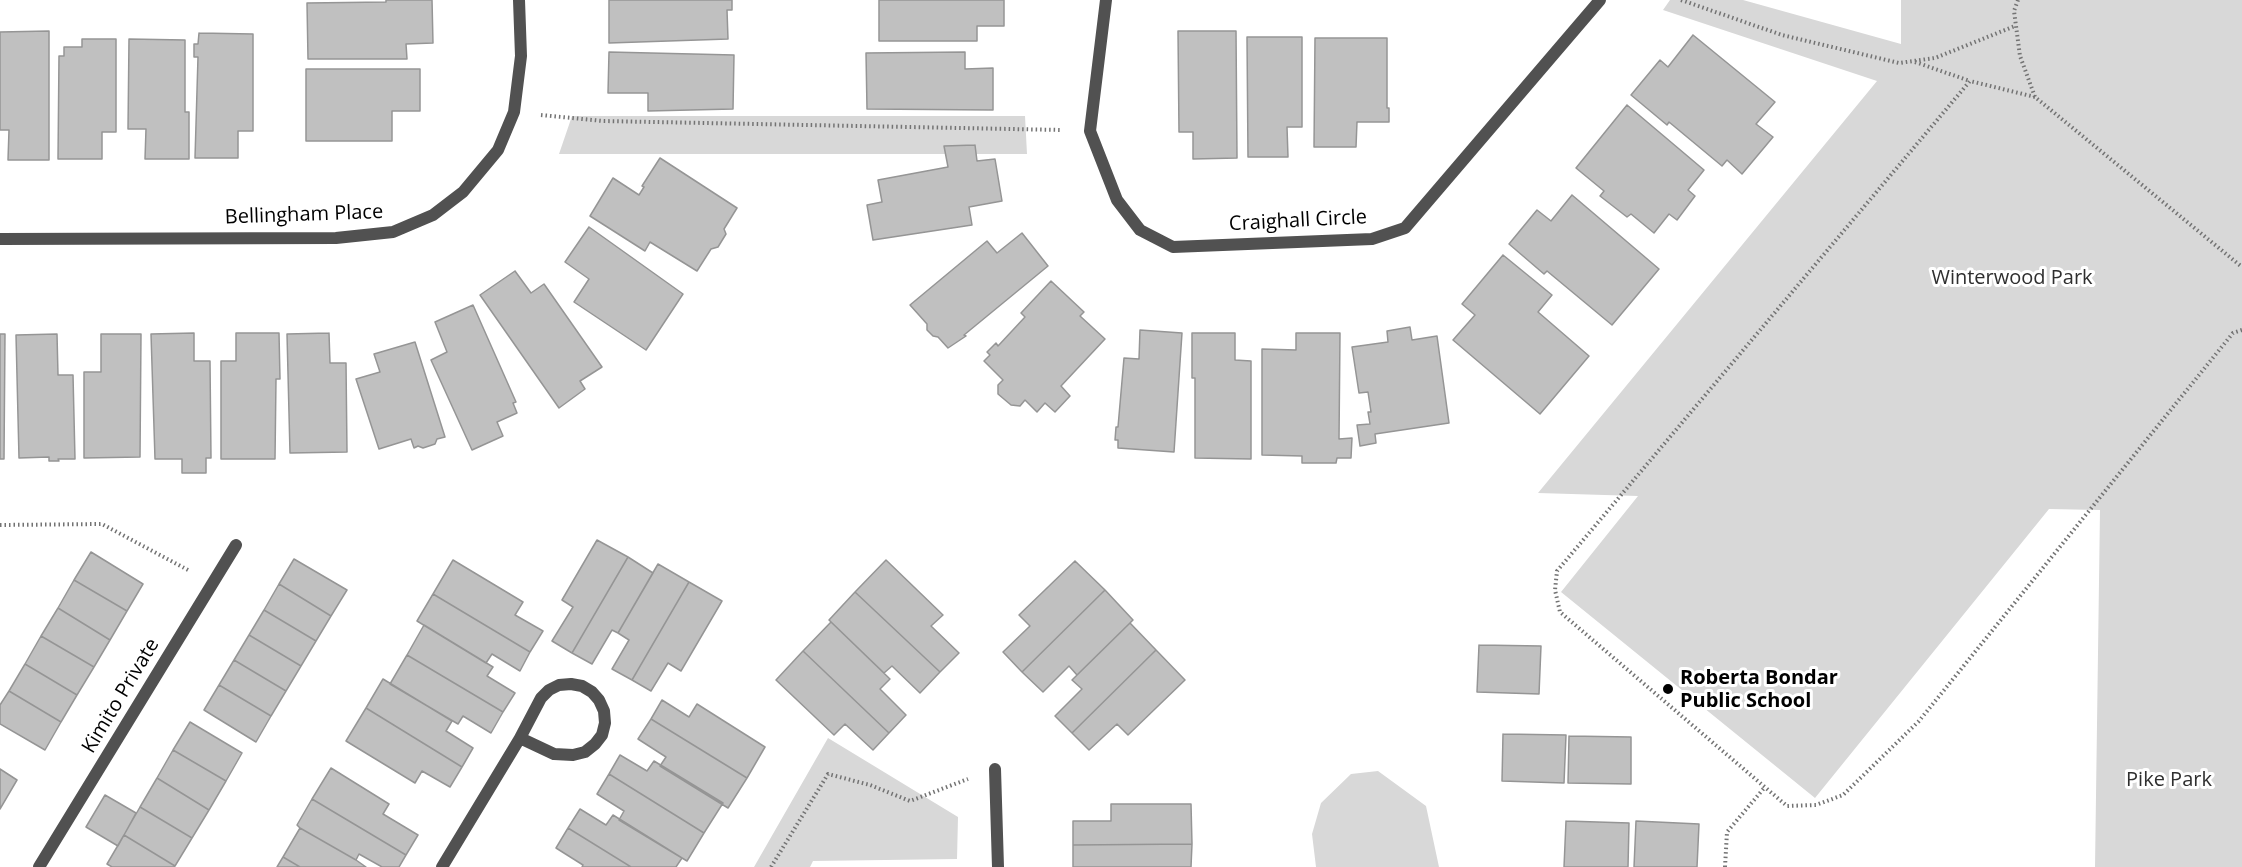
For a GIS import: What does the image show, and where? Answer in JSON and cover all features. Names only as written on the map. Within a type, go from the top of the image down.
[{"type":"street","name":"Bellingham Place","points":[[0,239],[336,238],[393,231],[433,215],[463,192],[498,150],[514,112],[520,56],[519,0]]},
{"type":"street","name":"Craighall Circle","points":[[1106,0],[1090,130],[1117,200],[1140,230],[1173,247],[1372,239],[1405,228],[1600,0]]},
{"type":"street","name":"Kimito Private","points":[[39,867],[237,545]]},
{"type":"street","points":[[442,867],[520,738],[541,698],[549,690],[559,685],[582,686],[592,692],[604,711],[605,723],[602,735],[585,752],[573,755],[554,754],[520,738]]},
{"type":"street","points":[[995,770],[998,867]]},
{"type":"path","points":[[1681,0],[1782,35],[1899,63],[1935,58],[2014,26]]},
{"type":"path","points":[[2018,0],[2014,11],[2014,26],[2020,56],[2035,97]]},
{"type":"path","points":[[1912,61],[1970,81],[2035,97],[2242,267]]},
{"type":"path","points":[[1970,81],[1557,571],[1556,590],[1560,612],[1787,806],[1816,805],[1844,795],[1919,721],[2233,333],[2242,330]]},
{"type":"path","points":[[514,112],[603,121],[1090,130]]},
{"type":"path","points":[[0,525],[102,524],[213,583]]},
{"type":"path","points":[[771,867],[828,774],[870,785],[910,801],[995,770]]},
{"type":"path","points":[[1725,867],[1727,832],[1765,787]]},
{"type":"green space","name":"Winterwood Park","points":[[1670,0],[1743,0],[1901,44],[1901,0],[2242,0],[2242,867],[2095,867],[2100,510],[2049,509],[1815,798],[1561,592],[1638,496],[1538,493],[1877,81],[1663,10]]},
{"type":"green space","points":[[572,116],[1025,116],[1027,154],[559,154]]},
{"type":"green space","points":[[828,738],[958,817],[957,859],[813,861],[810,867],[754,867]]},
{"type":"green space","points":[[1378,771],[1426,806],[1439,867],[1316,867],[1312,834],[1321,803],[1351,774]]},
{"type":"building","points":[[386,0],[432,0],[433,43],[406,44],[407,59],[308,59],[307,3],[386,2]]},
{"type":"building","points":[[609,0],[732,0],[732,10],[727,10],[728,39],[609,43]]},
{"type":"building","points":[[879,0],[1004,0],[1004,26],[977,26],[977,41],[879,41]]},
{"type":"building","points":[[49,31],[49,160],[8,160],[9,130],[0,130],[0,32]]},
{"type":"building","points":[[1178,31],[1236,31],[1237,158],[1193,159],[1193,132],[1179,132]]},
{"type":"building","points":[[199,33],[253,34],[253,131],[238,131],[238,158],[195,158],[198,57],[194,57],[194,44],[198,44]]},
{"type":"building","points":[[1693,35],[1775,102],[1756,124],[1773,137],[1742,174],[1727,160],[1722,166],[1669,122],[1667,125],[1631,95],[1660,60],[1668,67]]},
{"type":"building","points":[[1247,37],[1302,37],[1302,127],[1287,127],[1288,157],[1248,157]]},
{"type":"building","points":[[1315,38],[1387,38],[1389,122],[1357,122],[1356,147],[1314,147]]},
{"type":"building","points":[[82,39],[116,39],[116,132],[102,132],[102,159],[58,159],[59,56],[64,56],[64,47],[82,47]]},
{"type":"building","points":[[129,39],[185,40],[185,112],[189,112],[189,159],[145,159],[146,129],[128,129]]},
{"type":"building","points":[[609,52],[734,55],[733,109],[648,111],[648,93],[608,93]]},
{"type":"building","points":[[965,52],[965,69],[993,68],[993,110],[867,109],[866,53]]},
{"type":"building","points":[[306,69],[420,69],[420,111],[392,111],[392,141],[306,141]]},
{"type":"building","points":[[1627,105],[1704,170],[1688,190],[1695,196],[1677,220],[1669,214],[1654,233],[1631,214],[1627,217],[1600,196],[1604,191],[1576,168]]},
{"type":"building","points":[[975,145],[977,161],[995,159],[1002,201],[969,207],[972,225],[873,240],[867,205],[882,202],[878,180],[948,167],[944,146]]},
{"type":"building","points":[[660,158],[737,208],[724,229],[726,234],[718,247],[711,249],[697,271],[650,242],[645,251],[590,216],[613,178],[639,195],[644,187],[642,186]]},
{"type":"building","points":[[1572,195],[1659,269],[1612,325],[1547,271],[1544,274],[1509,244],[1537,210],[1551,221]]},
{"type":"building","points":[[589,227],[683,294],[646,350],[574,302],[589,279],[565,262]]},
{"type":"building","points":[[1022,233],[1048,266],[964,335],[966,336],[948,348],[938,337],[933,336],[927,330],[927,324],[910,305],[987,241],[997,253]]},
{"type":"building","points":[[1503,255],[1552,295],[1538,312],[1589,356],[1540,414],[1453,340],[1475,315],[1462,304]]},
{"type":"building","points":[[515,271],[531,293],[544,284],[602,367],[580,381],[585,389],[559,408],[480,295]]},
{"type":"building","points":[[1051,281],[1084,312],[1080,316],[1105,339],[1061,386],[1070,396],[1055,412],[1045,403],[1037,412],[1025,400],[1020,406],[1011,405],[998,394],[998,385],[1003,380],[984,361],[990,355],[987,352],[996,343],[998,346],[1025,317],[1021,313]]},
{"type":"building","points":[[473,305],[516,402],[513,403],[517,413],[497,422],[503,436],[472,450],[431,360],[447,352],[435,322]]},
{"type":"building","points":[[1410,327],[1412,340],[1437,336],[1449,423],[1375,434],[1376,443],[1360,446],[1357,425],[1370,424],[1368,412],[1371,412],[1368,392],[1359,393],[1352,347],[1388,342],[1387,331]]},
{"type":"building","points":[[1140,330],[1182,333],[1174,452],[1118,448],[1118,440],[1115,440],[1124,358],[1139,359]]},
{"type":"building","points":[[194,333],[194,361],[210,361],[211,458],[206,458],[206,473],[182,473],[182,459],[155,459],[151,334]]},
{"type":"building","points":[[236,333],[279,333],[280,379],[276,379],[275,459],[221,459],[221,361],[236,361]]},
{"type":"building","points":[[329,333],[330,363],[346,363],[347,452],[290,453],[287,334]]},
{"type":"building","points":[[1192,333],[1235,333],[1235,360],[1251,361],[1251,459],[1195,458],[1195,378],[1192,378]]},
{"type":"building","points":[[1296,333],[1340,333],[1339,439],[1352,438],[1351,458],[1337,458],[1336,463],[1302,463],[1302,456],[1262,455],[1262,349],[1296,350]]},
{"type":"building","points":[[0,334],[5,334],[4,459],[0,459]]},
{"type":"building","points":[[57,334],[58,375],[73,375],[75,459],[49,461],[49,457],[19,458],[16,335]]},
{"type":"building","points":[[101,334],[141,334],[140,457],[84,458],[84,372],[101,372]]},
{"type":"building","points":[[415,342],[445,437],[423,448],[418,446],[414,448],[411,439],[379,449],[356,379],[380,372],[374,354]]},
{"type":"building","points":[[597,540],[628,557],[572,653],[552,641],[573,607],[562,600]]},
{"type":"building","points":[[91,552],[143,584],[127,611],[74,580]]},
{"type":"building","points":[[628,557],[653,573],[618,633],[612,630],[592,664],[572,653]]},
{"type":"building","points":[[294,559],[347,590],[331,616],[279,584]]},
{"type":"building","points":[[453,560],[523,602],[515,615],[543,631],[530,652],[433,594]]},
{"type":"building","points":[[886,560],[943,615],[931,626],[959,653],[940,672],[855,592]]},
{"type":"building","points":[[1075,561],[1105,590],[1022,672],[1003,652],[1030,626],[1019,615]]},
{"type":"building","points":[[658,564],[689,582],[632,680],[612,669],[629,640],[618,633]]},
{"type":"building","points":[[74,580],[127,611],[110,640],[58,608]]},
{"type":"building","points":[[689,582],[722,601],[681,671],[668,663],[651,691],[632,680]]},
{"type":"building","points":[[279,584],[331,616],[316,641],[264,610]]},
{"type":"building","points":[[1105,590],[1133,620],[1077,675],[1069,666],[1043,692],[1022,672]]},
{"type":"building","points":[[855,592],[940,672],[920,693],[892,666],[884,673],[829,620]]},
{"type":"building","points":[[433,594],[530,652],[520,671],[492,654],[486,663],[417,621]]},
{"type":"building","points":[[58,608],[110,640],[94,667],[41,636]]},
{"type":"building","points":[[264,610],[316,641],[301,666],[249,635]]},
{"type":"building","points":[[831,622],[890,679],[880,689],[906,715],[889,733],[803,651]]},
{"type":"building","points":[[1130,623],[1156,650],[1072,733],[1055,716],[1082,689],[1072,680]]},
{"type":"building","points":[[424,625],[493,667],[487,676],[515,693],[503,712],[407,655]]},
{"type":"building","points":[[249,635],[301,666],[286,691],[234,660]]},
{"type":"building","points":[[41,636],[94,667],[77,695],[25,664]]},
{"type":"building","points":[[1479,645],[1541,646],[1539,694],[1477,692]]},
{"type":"building","points":[[1156,650],[1185,680],[1128,735],[1117,724],[1089,750],[1072,733]]},
{"type":"building","points":[[803,651],[889,733],[873,750],[845,724],[834,735],[776,680]]},
{"type":"building","points":[[407,655],[503,712],[491,733],[463,716],[458,724],[390,684]]},
{"type":"building","points":[[234,660],[286,691],[271,716],[219,685]]},
{"type":"building","points":[[25,664],[77,695],[61,722],[9,691]]},
{"type":"building","points":[[383,679],[452,721],[446,731],[473,748],[462,767],[366,708]]},
{"type":"building","points":[[219,685],[271,716],[256,742],[204,710]]},
{"type":"building","points":[[9,691],[61,722],[45,750],[0,724],[0,705]]},
{"type":"building","points":[[662,700],[689,717],[697,704],[765,747],[747,778],[651,719]]},
{"type":"building","points":[[366,708],[462,767],[450,787],[422,771],[415,783],[346,741]]},
{"type":"building","points":[[651,719],[747,778],[728,808],[660,766],[666,757],[638,739]]},
{"type":"building","points":[[190,722],[242,753],[226,781],[173,750]]},
{"type":"building","points":[[1503,734],[1566,735],[1564,783],[1502,781]]},
{"type":"building","points":[[1569,736],[1631,737],[1631,784],[1568,783]]},
{"type":"building","points":[[173,750],[226,781],[209,810],[157,778]]},
{"type":"building","points":[[620,755],[647,771],[654,761],[723,803],[704,833],[609,774]]},
{"type":"building","points":[[331,768],[389,804],[383,814],[418,835],[406,855],[312,799]]},
{"type":"building","points":[[0,769],[17,780],[0,809]]},
{"type":"building","points":[[609,774],[704,833],[687,861],[619,820],[624,811],[597,794]]},
{"type":"building","points":[[157,778],[209,810],[192,838],[140,807]]},
{"type":"building","points":[[105,795],[136,813],[118,846],[86,827]]},
{"type":"building","points":[[312,799],[406,855],[399,867],[382,867],[359,854],[356,860],[300,828],[297,825]]},
{"type":"building","points":[[1111,804],[1191,804],[1192,844],[1073,845],[1073,821],[1111,821]]},
{"type":"building","points":[[140,807],[192,838],[175,866],[124,835]]},
{"type":"building","points":[[580,809],[606,825],[613,815],[682,858],[676,867],[631,867],[568,828]]},
{"type":"building","points":[[1566,821],[1629,823],[1628,867],[1564,867]]},
{"type":"building","points":[[1636,821],[1699,824],[1697,867],[1634,867]]},
{"type":"building","points":[[300,828],[366,867],[300,867],[283,857]]},
{"type":"building","points":[[568,828],[631,867],[582,867],[583,865],[556,848]]},
{"type":"building","points":[[124,835],[175,866],[112,867],[107,864]]},
{"type":"building","points":[[1192,844],[1191,867],[1073,867],[1073,845]]},
{"type":"building","points":[[283,857],[300,867],[277,867]]},
{"type":"place","name":"Roberta Bondar Public School","points":[[1668,689]]},
{"type":"park label","name":"Pike Park","points":[[2169,780]]}]
